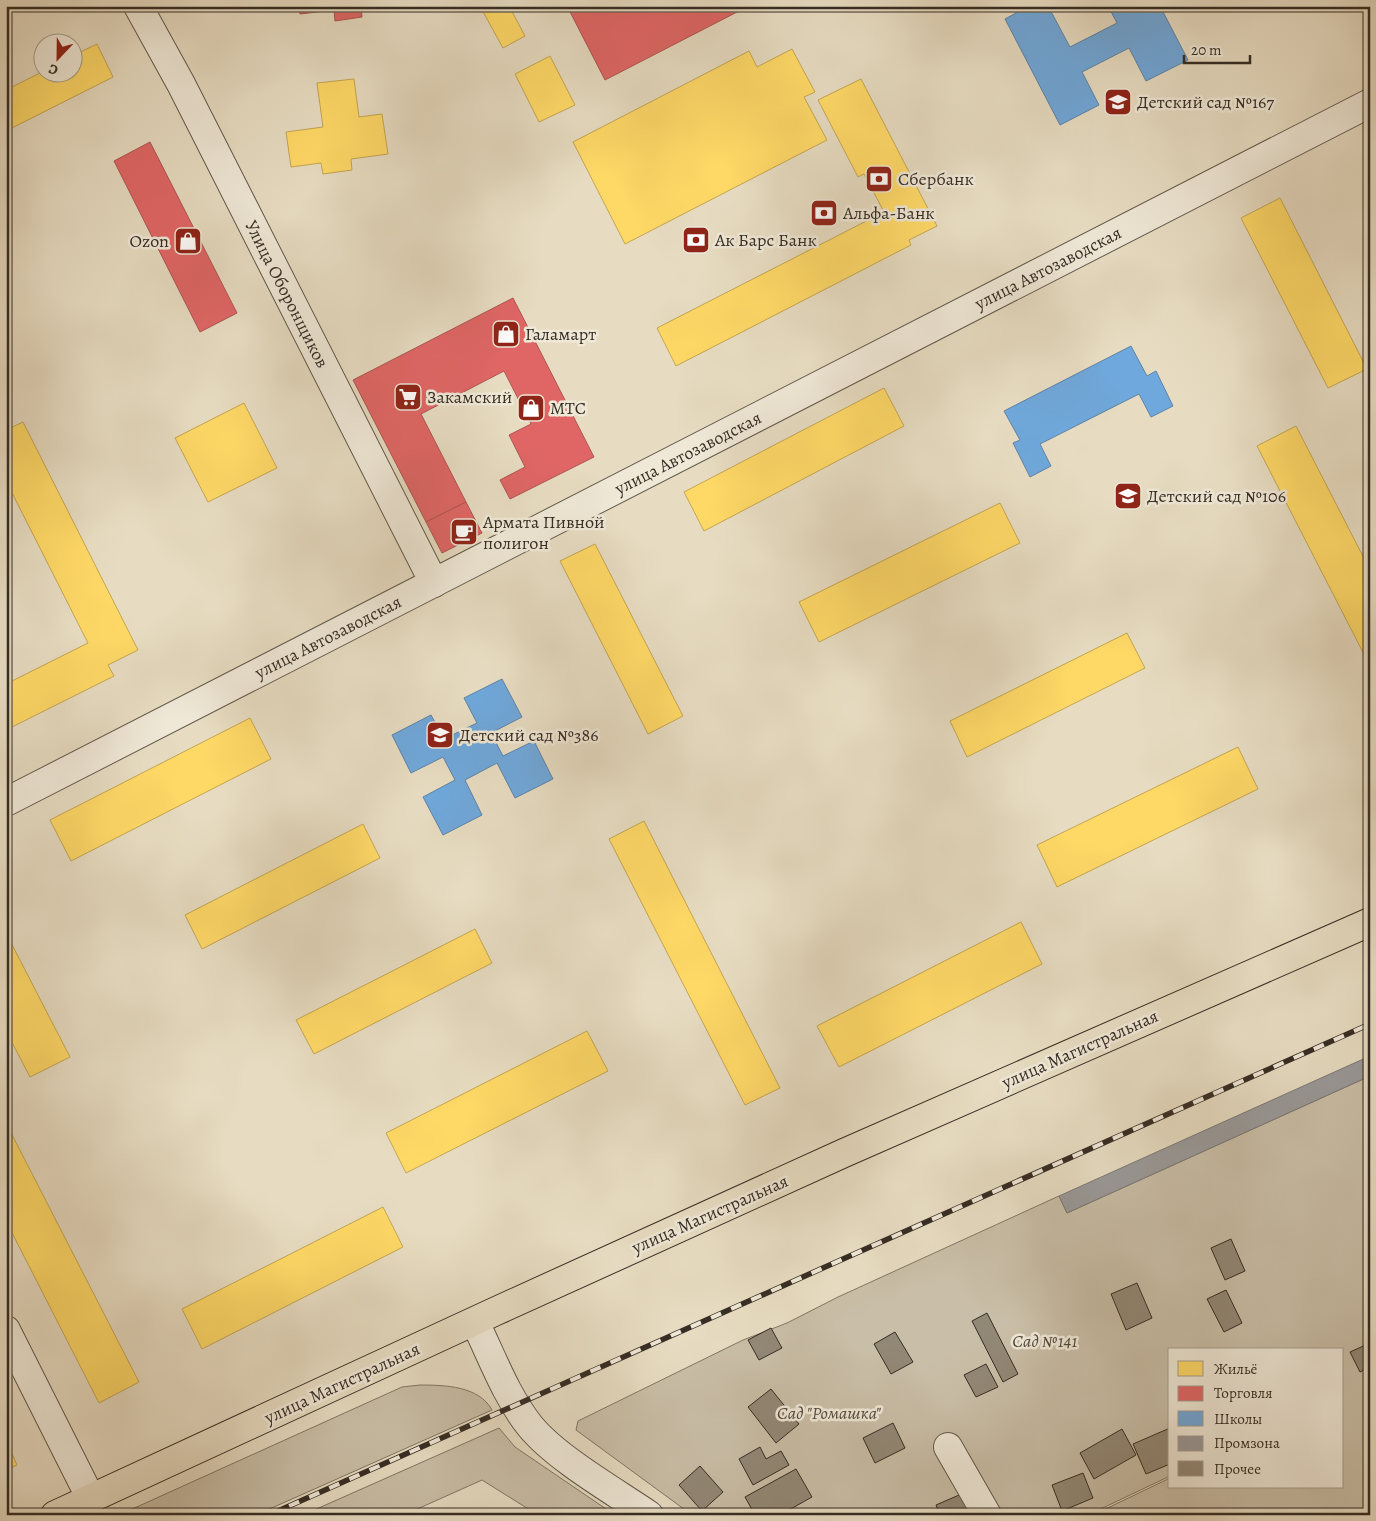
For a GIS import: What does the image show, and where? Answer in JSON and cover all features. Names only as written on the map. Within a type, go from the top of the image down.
[{"type":"main road","name":"улица Магистральная","points":[[55,1515],[844,1153],[1370,922]]},
{"type":"street","name":"Улица Оборонщиков","points":[[138,6],[181,84],[434,582]]},
{"type":"street","name":"улица Автозаводская","points":[[6,802],[1370,103]]},
{"type":"street","points":[[475,1322],[516,1406],[531,1428],[557,1452],[649,1515]]},
{"type":"street","points":[[6,1330],[90,1499]]},
{"type":"street","points":[[948,1447],[987,1515]]},
{"type":"green space","name":"Сад №141","points":[[1370,1076],[1370,1515],[1093,1515],[1168,1479],[1168,1488],[1344,1488],[1344,1348],[1168,1348],[1168,1477],[1088,1515],[692,1515],[576,1430],[578,1421],[743,1340],[787,1323],[838,1297],[1059,1196],[1067,1213]]},
{"type":"green space","points":[[420,1385],[460,1388],[479,1396],[492,1410],[256,1515],[119,1515],[402,1387]]},
{"type":"green space","points":[[499,1428],[515,1447],[615,1515],[538,1515],[482,1480],[404,1515],[303,1515]]},
{"type":"building: Жильё","points":[[488,6],[509,6],[525,36],[503,48],[482,10]]},
{"type":"building: Жильё","points":[[97,44],[113,77],[6,131],[6,90],[32,77],[32,82],[82,82],[82,51]]},
{"type":"building: Жильё","points":[[792,49],[815,92],[804,97],[827,140],[625,244],[573,142],[749,51],[757,67]]},
{"type":"building: Жильё","points":[[550,56],[575,105],[539,122],[515,74]]},
{"type":"building: Жильё","points":[[354,79],[359,117],[382,114],[388,154],[351,159],[352,170],[323,174],[321,163],[291,167],[286,132],[323,127],[317,83]]},
{"type":"building: Жильё","points":[[861,79],[937,226],[909,240],[911,245],[676,366],[657,328],[884,212],[864,174],[858,177],[818,100]]},
{"type":"building: Жильё","points":[[1280,198],[1367,369],[1328,388],[1241,218]]},
{"type":"building: Жильё","points":[[884,388],[904,426],[704,531],[684,492]]},
{"type":"building: Жильё","points":[[244,403],[277,468],[208,502],[175,438]]},
{"type":"building: Жильё","points":[[23,422],[138,650],[108,665],[114,676],[6,730],[6,684],[88,643],[6,481],[6,430]]},
{"type":"building: Жильё","points":[[1296,426],[1370,570],[1370,666],[1257,446]]},
{"type":"building: Жильё","points":[[1000,503],[1020,543],[819,642],[799,602]]},
{"type":"building: Жильё","points":[[595,544],[683,716],[648,734],[560,561]]},
{"type":"building: Жильё","points":[[1127,633],[1145,668],[967,757],[950,721]]},
{"type":"building: Жильё","points":[[250,718],[271,759],[71,861],[50,820]]},
{"type":"building: Жильё","points":[[1238,747],[1258,789],[1057,887],[1037,845]]},
{"type":"building: Жильё","points":[[644,821],[780,1088],[745,1105],[609,839]]},
{"type":"building: Жильё","points":[[363,824],[380,858],[202,949],[185,915]]},
{"type":"building: Жильё","points":[[1021,922],[1042,964],[839,1067],[817,1026]]},
{"type":"building: Жильё","points":[[475,929],[492,963],[314,1054],[296,1020]]},
{"type":"building: Жильё","points":[[6,933],[70,1057],[30,1077],[6,1031]]},
{"type":"building: Жильё","points":[[587,1031],[608,1071],[406,1173],[386,1133]]},
{"type":"building: Жильё","points":[[6,1123],[139,1382],[99,1403],[6,1221]]},
{"type":"building: Жильё","points":[[383,1207],[403,1247],[202,1349],[182,1309]]},
{"type":"building: Жильё","points":[[6,1440],[17,1465],[6,1470]]},
{"type":"building: Торговля","points":[[299,6],[361,6],[362,17],[335,21],[334,10],[300,14]]},
{"type":"building: Торговля","points":[[567,6],[739,6],[741,10],[605,80]]},
{"type":"building: Торговля","points":[[150,142],[237,313],[200,332],[114,161]]},
{"type":"building: Торговля","name":"Закамский","points":[[513,298],[594,457],[510,499],[500,480],[525,467],[509,435],[531,424],[504,371],[421,414],[466,502],[426,522],[353,380]]},
{"type":"building: Торговля","points":[[466,502],[482,533],[442,553],[426,522]]},
{"type":"building: Школы","points":[[1029,6],[1048,6],[1070,47],[1117,23],[1108,6],[1160,6],[1188,60],[1146,81],[1129,48],[1082,72],[1099,105],[1060,125],[1005,19]]},
{"type":"building: Школы","points":[[1131,346],[1147,376],[1156,371],[1173,406],[1151,417],[1139,394],[1040,444],[1051,466],[1030,477],[1013,443],[1020,440],[1004,411]]},
{"type":"building: Школы","points":[[502,679],[522,717],[491,733],[503,756],[534,741],[553,779],[515,798],[497,763],[465,780],[482,815],[443,835],[423,797],[455,780],[443,757],[411,773],[392,735],[431,715],[444,739],[477,723],[464,698]]},
{"type":"building: Промзона","points":[[1370,1056],[1370,1076],[1067,1213],[1059,1196]]},
{"type":"building: Прочее","points":[[1231,1239],[1245,1271],[1225,1280],[1211,1248]]},
{"type":"building: Прочее","points":[[1137,1283],[1152,1318],[1126,1330],[1111,1294]]},
{"type":"building: Прочее","points":[[1226,1290],[1242,1323],[1224,1332],[1207,1299]]},
{"type":"building: Прочее","points":[[987,1313],[1018,1374],[1003,1382],[972,1321]]},
{"type":"building: Прочее","points":[[771,1328],[782,1348],[759,1360],[748,1340]]},
{"type":"building: Прочее","points":[[895,1332],[913,1362],[891,1374],[874,1344]]},
{"type":"building: Прочее","points":[[1370,1343],[1370,1367],[1360,1372],[1350,1352]]},
{"type":"building: Прочее","points":[[986,1364],[998,1387],[976,1397],[964,1375]]},
{"type":"building: Прочее","points":[[771,1389],[799,1424],[776,1443],[748,1407]]},
{"type":"building: Прочее","points":[[893,1423],[905,1448],[875,1463],[863,1438]]},
{"type":"building: Прочее","points":[[1122,1429],[1136,1455],[1094,1479],[1080,1453]]},
{"type":"building: Прочее","points":[[1168,1429],[1168,1465],[1146,1474],[1133,1444]]},
{"type":"building: Прочее","points":[[760,1447],[766,1459],[781,1451],[789,1465],[753,1485],[739,1459]]},
{"type":"building: Прочее","points":[[700,1466],[723,1492],[702,1511],[679,1485]]},
{"type":"building: Прочее","points":[[796,1469],[812,1497],[780,1515],[755,1515],[745,1497]]},
{"type":"building: Прочее","points":[[1083,1473],[1093,1498],[1062,1511],[1052,1485]]},
{"type":"building: Прочее","points":[[966,1492],[973,1509],[959,1515],[940,1515],[936,1505]]},
{"type":"railway","points":[[269,1515],[1370,1024]]},
{"type":"place","name":"Детский сад №167","points":[[1118,102]]},
{"type":"place","name":"Сбербанк","points":[[879,179]]},
{"type":"place","name":"Альфа-Банк","points":[[824,213]]},
{"type":"place","name":"Ак Барс Банк","points":[[696,240]]},
{"type":"place","name":"Ozon","points":[[188,241]]},
{"type":"place","name":"Галамарт","points":[[506,334]]},
{"type":"place","name":"Закамский","points":[[408,397]]},
{"type":"place","name":"МТС","points":[[531,408]]},
{"type":"place","name":"Детский сад №106","points":[[1128,496]]},
{"type":"place","name":"Армата Пивной полигон","points":[[464,532]]},
{"type":"place","name":"Детский сад №386","points":[[440,735]]},
{"type":"park label","name":"Сад \"Ромашка\"","points":[[829,1413]]}]
